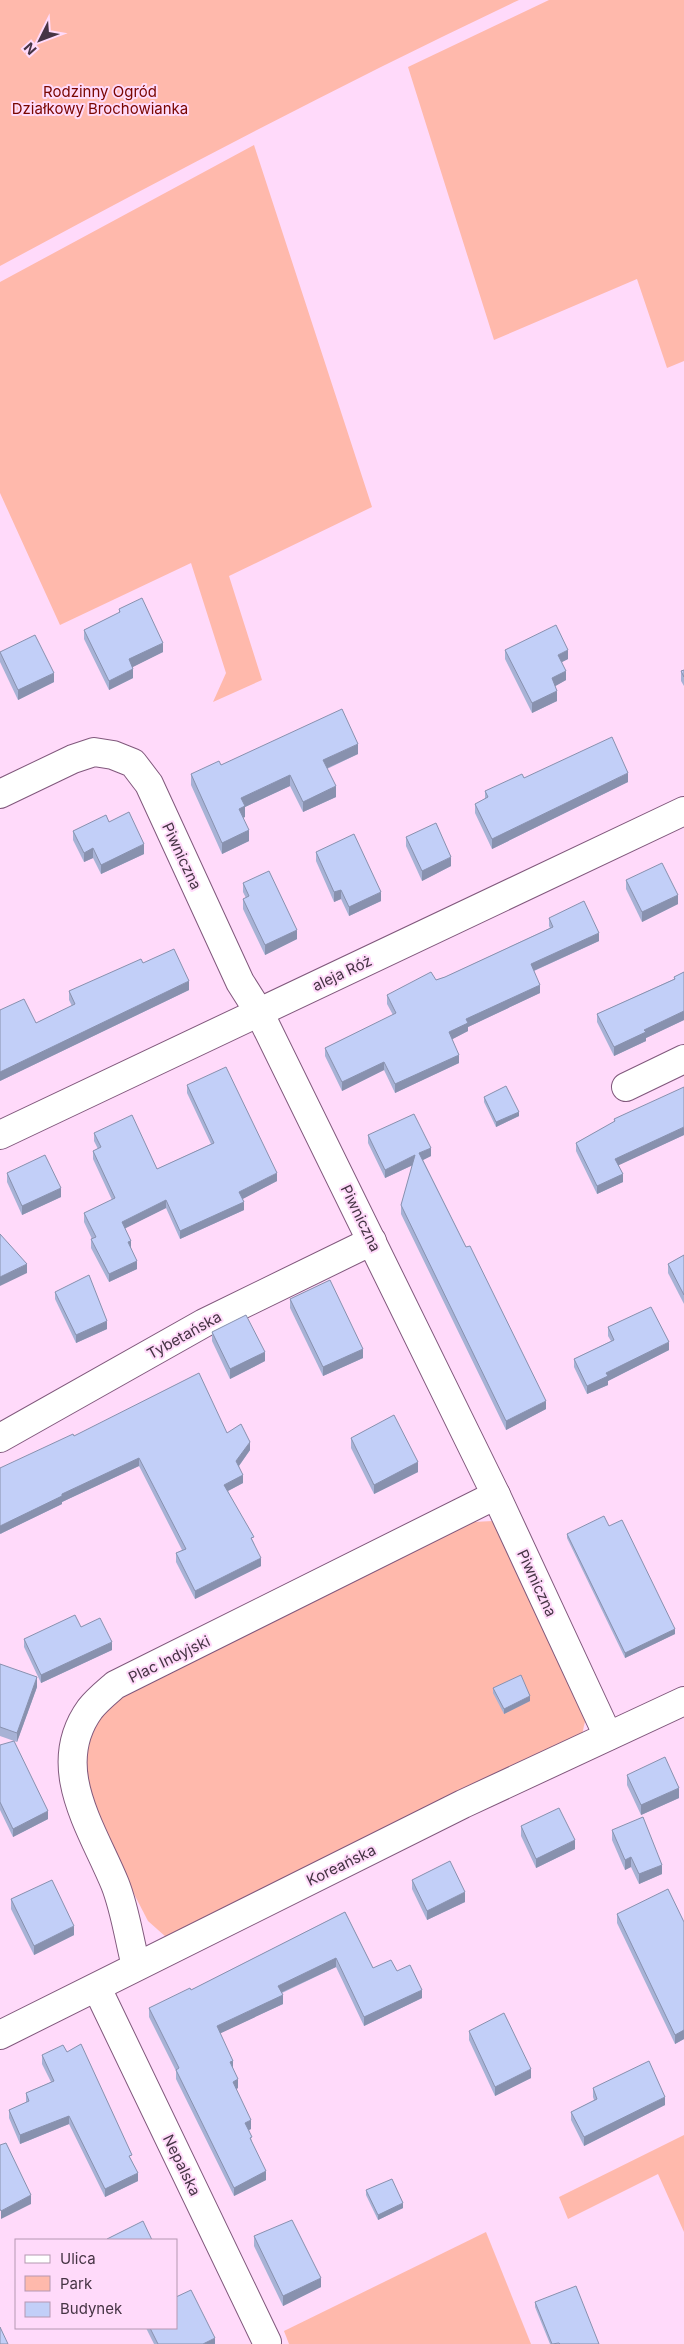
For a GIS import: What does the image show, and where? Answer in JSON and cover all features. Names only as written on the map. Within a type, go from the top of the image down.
[{"type":"street","name":"Piwniczna","points":[[0,794],[73,759],[94,752],[113,755],[133,763],[149,784],[240,982],[259,1012],[372,1240],[496,1495],[608,1736]]},
{"type":"street","name":"aleja Róż","points":[[0,1135],[684,811]]},
{"type":"street","points":[[626,1087],[684,1059]]},
{"type":"street","name":"Tybetańska","points":[[0,1438],[204,1323],[372,1240]]},
{"type":"street","name":"Plac Indyjski","points":[[136,1966],[116,1886],[81,1808],[72,1774],[74,1749],[81,1725],[91,1707],[115,1685],[496,1495]]},
{"type":"street","name":"Koreańska","points":[[0,2035],[463,1804],[684,1701]]},
{"type":"street","name":"Nepalska","points":[[97,1988],[267,2342]]},
{"type":"green space","name":"Rodzinny Ogród Działkowy Brochowianka","points":[[0,0],[519,0],[258,130],[0,266]]},
{"type":"green space","points":[[549,0],[684,0],[684,361],[667,368],[637,279],[494,340],[408,67]]},
{"type":"green space","points":[[254,145],[372,507],[229,576],[262,680],[213,702],[226,673],[191,563],[60,625],[0,493],[0,282]]},
{"type":"green space","points":[[493,1521],[586,1717],[582,1735],[166,1937],[148,1921],[118,1863],[83,1783],[87,1748],[102,1711],[130,1690],[473,1522]]},
{"type":"green space","points":[[684,2135],[684,2232],[658,2174],[568,2219],[559,2197]]},
{"type":"green space","points":[[486,2232],[531,2344],[289,2344],[284,2331]]},
{"type":"building","points":[[142,598],[163,643],[129,659],[133,669],[109,681],[84,630],[120,612],[119,609]]},
{"type":"building","points":[[556,625],[568,650],[558,655],[566,671],[552,678],[557,691],[532,703],[505,650]]},
{"type":"building","points":[[35,635],[54,673],[18,690],[0,652]]},
{"type":"building","points":[[342,709],[358,744],[323,760],[336,786],[303,802],[290,775],[241,798],[245,806],[239,809],[249,830],[222,843],[191,774],[219,761],[221,765]]},
{"type":"building","points":[[612,737],[628,773],[492,839],[475,804],[488,797],[485,791],[522,774],[524,778]]},
{"type":"building","points":[[129,812],[144,844],[101,865],[93,848],[84,853],[73,831],[106,815],[109,822]]},
{"type":"building","points":[[436,823],[451,857],[422,871],[406,837]]},
{"type":"building","points":[[354,834],[381,892],[349,907],[341,890],[334,892],[316,852]]},
{"type":"building","points":[[662,863],[678,895],[642,912],[626,880]]},
{"type":"building","points":[[269,871],[297,930],[265,945],[243,899],[249,896],[243,883]]},
{"type":"building","points":[[584,901],[599,933],[531,964],[540,985],[466,1019],[468,1023],[449,1032],[459,1055],[395,1084],[384,1062],[342,1082],[325,1048],[396,1013],[387,995],[431,972],[436,980],[445,977],[553,927],[549,918]]},
{"type":"building","points":[[174,949],[189,981],[0,1072],[0,1010],[24,999],[36,1023],[75,1004],[69,991],[141,959],[143,963]]},
{"type":"building","points":[[684,972],[684,1011],[614,1047],[597,1014],[675,979],[674,977]]},
{"type":"building","points":[[226,1067],[277,1173],[239,1192],[244,1202],[180,1231],[166,1200],[122,1222],[131,1241],[128,1242],[137,1261],[109,1274],[91,1239],[96,1237],[84,1213],[115,1198],[93,1151],[101,1147],[94,1133],[132,1115],[157,1169],[214,1143],[187,1085]]},
{"type":"building","points":[[506,1086],[519,1112],[496,1122],[484,1097]]},
{"type":"building","points":[[684,1087],[684,1127],[615,1159],[623,1174],[597,1186],[576,1143],[615,1121],[614,1119]]},
{"type":"building","points":[[414,1114],[431,1148],[419,1153],[466,1247],[470,1246],[546,1401],[506,1421],[401,1205],[415,1155],[385,1170],[368,1135]]},
{"type":"building","points":[[45,1155],[61,1188],[22,1206],[7,1173]]},
{"type":"building","points":[[0,1234],[27,1264],[0,1277]]},
{"type":"building","points":[[684,1255],[684,1295],[668,1264]]},
{"type":"building","points":[[89,1275],[107,1321],[76,1335],[55,1292]]},
{"type":"building","points":[[330,1280],[363,1349],[323,1367],[290,1299]]},
{"type":"building","points":[[651,1307],[669,1342],[606,1373],[608,1376],[587,1386],[574,1359],[614,1340],[608,1327]]},
{"type":"building","points":[[246,1315],[265,1352],[230,1369],[212,1332]]},
{"type":"building","points":[[199,1373],[227,1433],[241,1424],[250,1442],[236,1461],[243,1475],[224,1485],[254,1537],[251,1538],[261,1558],[195,1591],[176,1553],[186,1549],[139,1458],[0,1526],[0,1468],[73,1434],[74,1436]]},
{"type":"building","points":[[394,1415],[418,1462],[374,1485],[351,1438]]},
{"type":"building","points":[[604,1516],[609,1526],[622,1520],[675,1629],[625,1653],[567,1534]]},
{"type":"building","points":[[75,1615],[81,1627],[100,1618],[112,1642],[41,1675],[24,1639]]},
{"type":"building","points":[[0,1664],[37,1677],[17,1733],[0,1727]]},
{"type":"building","points":[[521,1675],[530,1696],[504,1709],[493,1688]]},
{"type":"building","points":[[14,1741],[48,1811],[13,1829],[0,1802],[0,1745]]},
{"type":"building","points":[[665,1757],[679,1788],[641,1805],[627,1775]]},
{"type":"building","points":[[559,1808],[575,1840],[536,1859],[521,1826]]},
{"type":"building","points":[[643,1817],[662,1865],[639,1874],[631,1857],[625,1860],[612,1830]]},
{"type":"building","points":[[450,1861],[465,1892],[427,1911],[412,1880]]},
{"type":"building","points":[[52,1880],[74,1926],[34,1946],[11,1899]]},
{"type":"building","points":[[668,1889],[684,1922],[684,2030],[675,2035],[617,1914]]},
{"type":"building","points":[[345,1912],[373,1968],[391,1960],[397,1971],[410,1965],[422,1990],[364,2017],[336,1958],[278,1986],[283,1995],[217,2026],[233,2061],[230,2062],[238,2079],[233,2082],[251,2120],[245,2123],[252,2137],[250,2138],[266,2171],[234,2188],[176,2070],[179,2068],[149,2008],[190,1988],[191,1990]]},
{"type":"building","points":[[504,2013],[531,2069],[495,2087],[469,2031]]},
{"type":"building","points":[[81,2044],[132,2155],[129,2156],[138,2173],[105,2189],[69,2116],[20,2135],[9,2110],[29,2101],[26,2093],[54,2081],[42,2055],[63,2045],[67,2052]]},
{"type":"building","points":[[649,2061],[665,2097],[584,2137],[571,2112],[597,2099],[593,2088]]},
{"type":"building","points":[[6,2143],[31,2195],[1,2211],[0,2145]]},
{"type":"building","points":[[392,2179],[403,2203],[378,2215],[366,2190]]},
{"type":"building","points":[[292,2220],[321,2278],[283,2296],[254,2236]]},
{"type":"building","points":[[143,2221],[152,2239],[107,2239]]},
{"type":"building","points":[[576,2286],[599,2344],[552,2344],[535,2302]]},
{"type":"building","points":[[191,2290],[215,2338],[203,2344],[158,2344],[150,2329],[178,2329],[178,2296]]},
{"type":"building","points":[[0,2327],[8,2344],[0,2344]]}]
